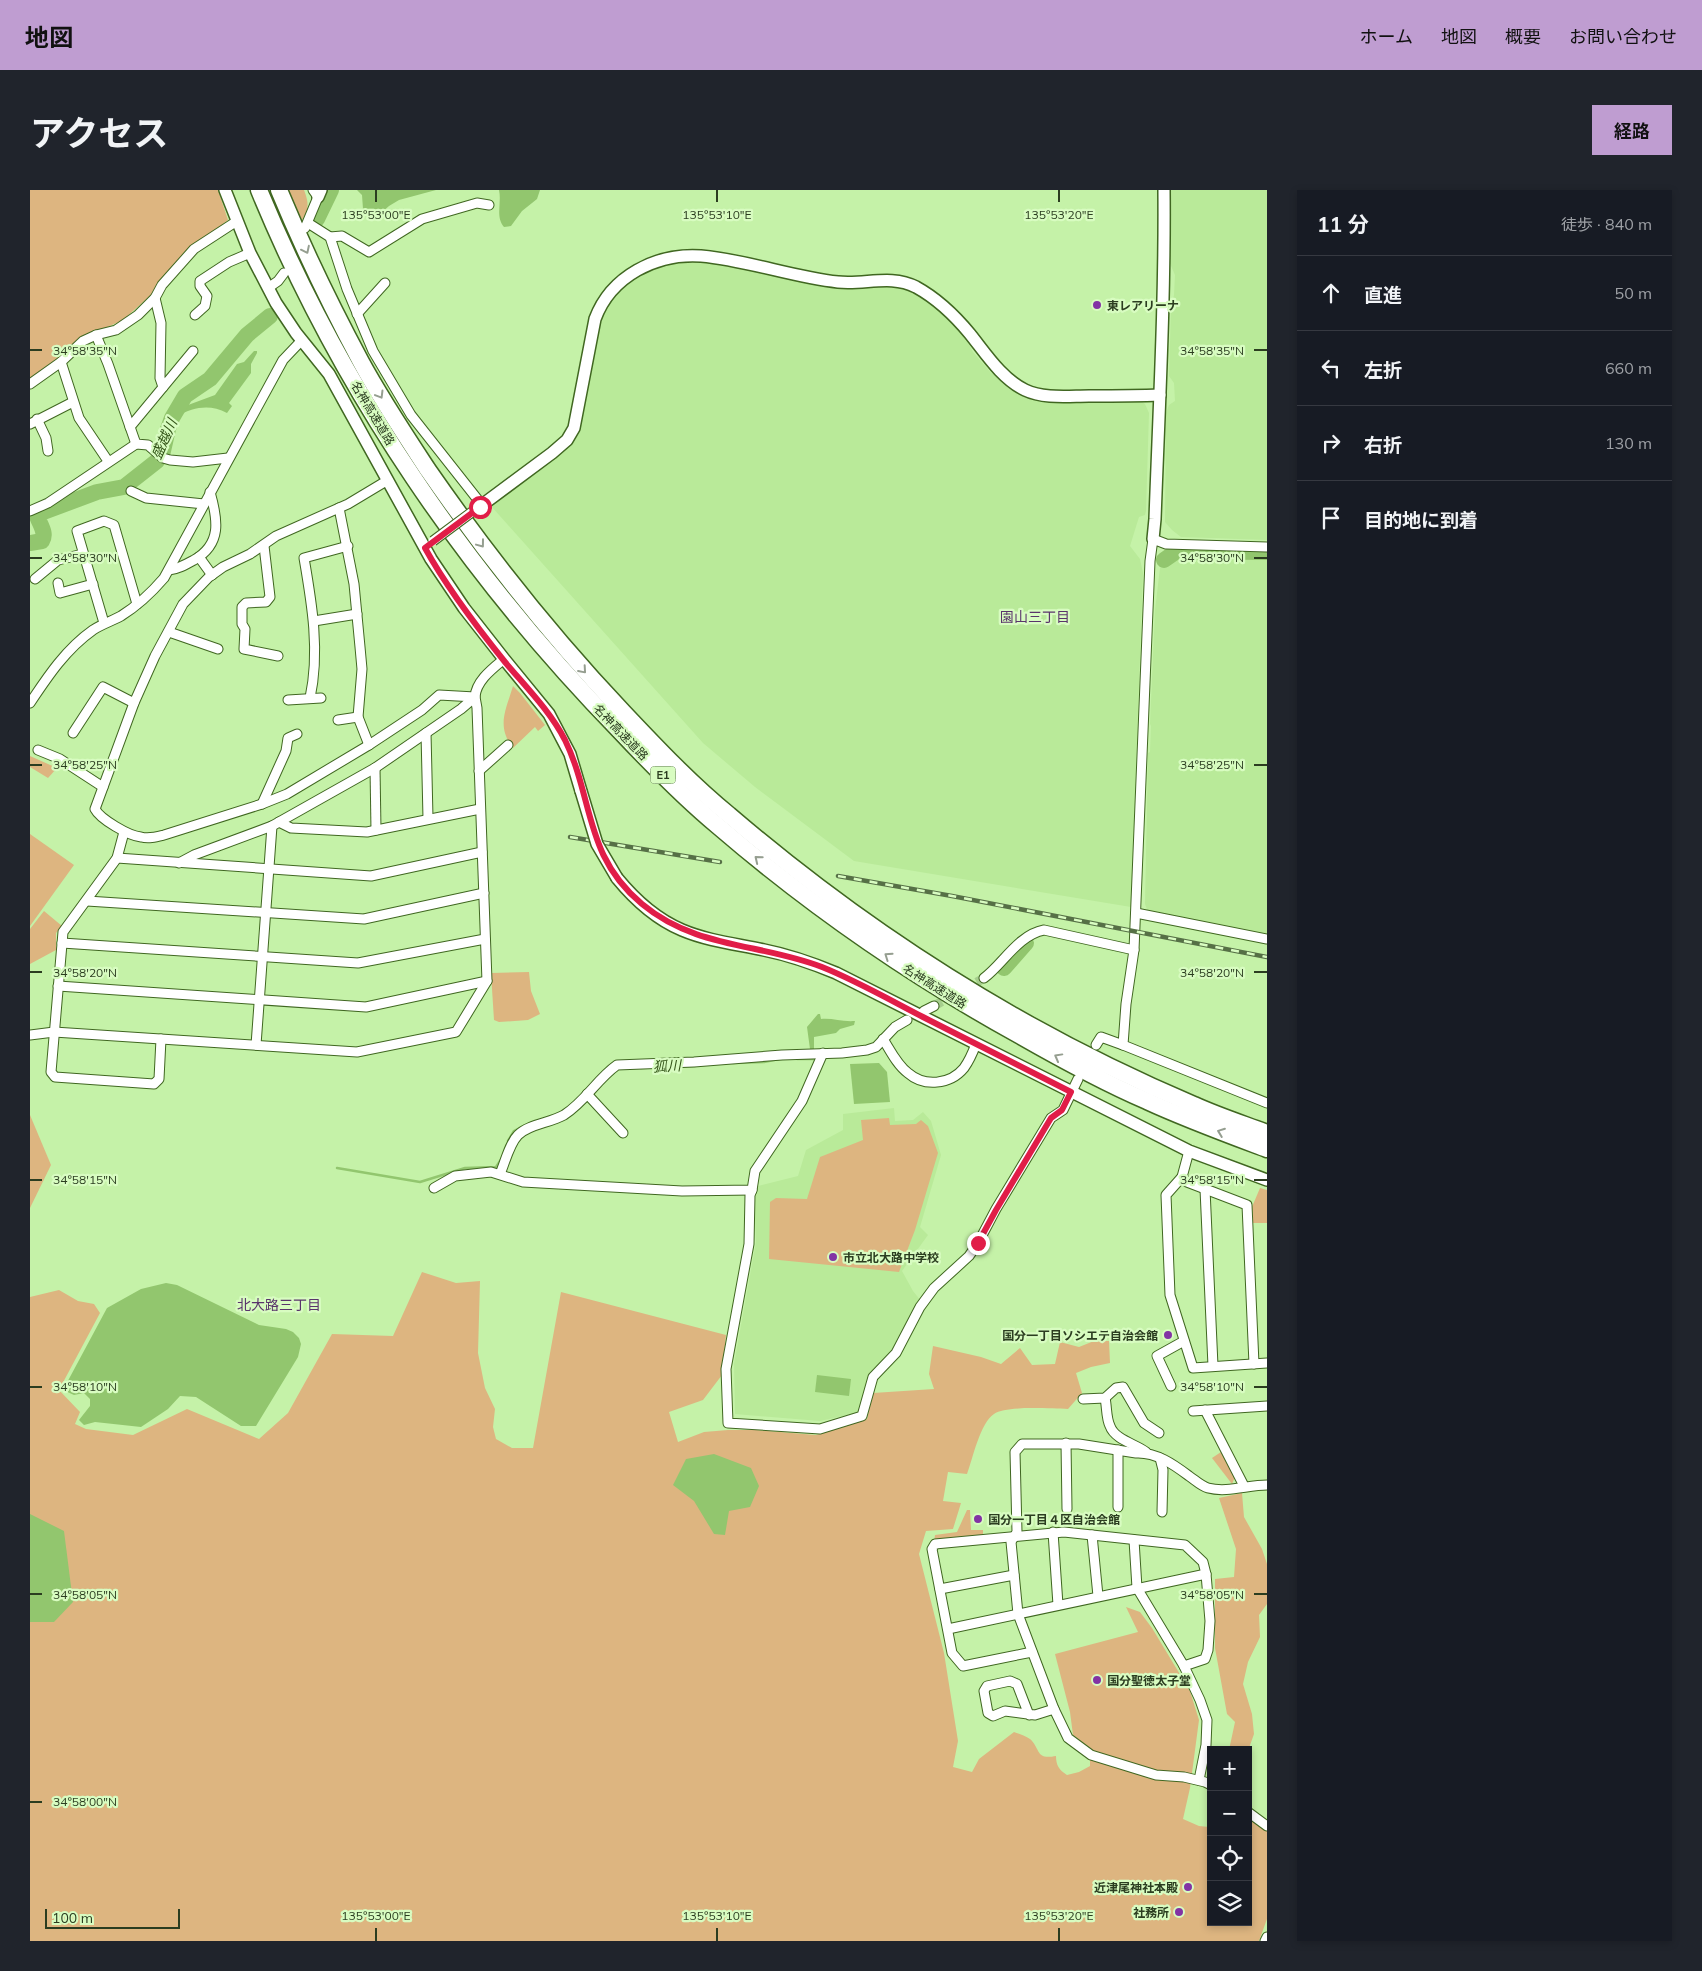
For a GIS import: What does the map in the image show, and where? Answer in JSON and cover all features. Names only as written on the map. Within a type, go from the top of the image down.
[{"type":"highway","name":"名神高速道路","points":[[259,190],[272,224],[348,371],[386,435],[442,520],[547,654],[657,770],[716,825],[777,874],[890,957],[974,1010],[1071,1064],[1147,1101],[1267,1149]]},
{"type":"highway","name":"名神高速道路","points":[[279,190],[290,218],[361,363],[400,427],[456,510],[549,630],[591,679],[726,814],[843,906],[978,995],[1105,1064],[1195,1106],[1267,1133]]},
{"type":"street","points":[[225,190],[250,253],[268,288],[302,340],[329,374],[388,480],[429,545],[464,608],[549,714],[558,728],[570,754],[597,844],[617,878],[633,896],[654,914],[682,930],[716,941],[781,954],[823,968],[1190,1151],[1267,1180]]},
{"type":"street","points":[[1124,1044],[1126,1004],[1134,950],[1136,913],[1150,561],[1153,539],[1160,395],[1164,285],[1164,190]]},
{"type":"street","points":[[317,192],[306,226],[330,237],[342,236],[369,252],[422,219],[477,203],[489,205]]},
{"type":"street","points":[[30,384],[61,362],[83,341],[96,335],[116,330],[138,315],[155,298],[162,285],[194,249],[237,221]]},
{"type":"street","points":[[330,237],[357,314],[373,351],[411,416],[479,507]]},
{"type":"street","points":[[195,315],[205,306],[207,296],[200,286],[200,281],[229,262],[250,253]]},
{"type":"street","points":[[429,545],[562,445],[572,433],[577,418],[595,319],[599,309],[613,289],[637,270],[656,262],[674,258],[701,256],[839,282],[898,281],[916,288],[946,310],[968,332],[1006,377],[1026,391],[1047,396],[1160,395]]},
{"type":"street","points":[[268,288],[278,281],[284,273]]},
{"type":"street","points":[[357,314],[385,283]]},
{"type":"street","points":[[155,298],[160,323],[160,378],[163,387]]},
{"type":"street","points":[[96,335],[136,444]]},
{"type":"street","points":[[32,696],[63,657],[93,630],[122,615],[152,592],[169,570],[228,458],[283,360],[302,340]]},
{"type":"street","points":[[130,426],[193,351]]},
{"type":"street","points":[[61,362],[79,418],[108,460]]},
{"type":"street","points":[[48,452],[46,438],[34,422],[73,402]]},
{"type":"street","points":[[30,511],[48,503],[108,460],[136,444],[148,445],[160,456],[193,462],[228,458]]},
{"type":"street","points":[[388,480],[339,508],[276,536],[264,546],[223,567],[212,575],[183,604],[134,703],[95,809],[98,815],[124,832],[150,838],[164,835],[288,794],[369,745],[422,710],[439,695],[474,697]]},
{"type":"street","points":[[131,491],[146,498],[204,504]]},
{"type":"street","points":[[169,570],[181,567],[199,557],[213,544],[215,533],[214,511],[210,492]]},
{"type":"street","points":[[339,508],[348,546],[357,614],[362,669],[358,717],[369,745]]},
{"type":"street","points":[[104,624],[77,532],[104,521],[114,525],[137,604]]},
{"type":"street","points":[[1153,539],[1166,544],[1267,547]]},
{"type":"street","points":[[264,546],[270,597],[266,602],[246,603],[242,607],[242,624],[246,629],[244,649],[278,656]]},
{"type":"street","points":[[310,698],[314,668],[314,621],[304,558],[348,546]]},
{"type":"street","points":[[35,579],[58,560],[84,554]]},
{"type":"street","points":[[199,557],[212,575]]},
{"type":"street","points":[[58,583],[60,593],[92,584]]},
{"type":"street","points":[[314,621],[357,614]]},
{"type":"street","points":[[169,632],[218,649]]},
{"type":"street","points":[[179,863],[194,855],[276,824],[375,768],[460,710],[474,697],[484,678],[504,659]]},
{"type":"street","points":[[73,733],[103,687],[134,703]]},
{"type":"street","points":[[30,1035],[54,1032],[356,1052],[456,1032],[487,981],[477,708],[474,697]]},
{"type":"street","points":[[288,700],[320,698]]},
{"type":"street","points":[[338,720],[358,717]]},
{"type":"street","points":[[426,733],[428,818]]},
{"type":"street","points":[[262,804],[286,751],[288,738],[297,734]]},
{"type":"street","points":[[479,771],[508,745]]},
{"type":"street","points":[[38,750],[60,759],[103,787]]},
{"type":"street","points":[[375,768],[376,830]]},
{"type":"street","points":[[276,824],[291,828],[366,832],[480,809]]},
{"type":"street","points":[[256,1045],[269,869],[276,824]]},
{"type":"street","points":[[124,832],[117,858],[63,932],[51,1072],[55,1077],[154,1084],[158,1079],[161,1039]]},
{"type":"street","points":[[117,858],[371,876],[482,852]]},
{"type":"street","points":[[87,901],[364,919],[484,893]]},
{"type":"street","points":[[1136,913],[1267,939]]},
{"type":"street","points":[[984,978],[1027,936],[1044,930],[1134,950]]},
{"type":"street","points":[[62,943],[358,963],[485,939]]},
{"type":"street","points":[[58,986],[366,1007],[487,981]]},
{"type":"street","points":[[924,1011],[934,1006]]},
{"type":"street","points":[[500,1174],[516,1137],[523,1131],[551,1122],[566,1114],[607,1072],[618,1065],[694,1062],[867,1050],[876,1047],[895,1027],[907,1020]]},
{"type":"street","points":[[1096,1045],[1101,1037],[1124,1044],[1267,1103]]},
{"type":"street","points":[[883,1039],[907,1073],[928,1082],[942,1082],[953,1077],[963,1069],[976,1044]]},
{"type":"street","points":[[824,1054],[802,1101],[755,1171],[749,1210],[749,1244],[726,1369],[728,1424],[820,1428],[862,1416],[873,1377],[896,1353],[920,1307],[934,1288],[969,1256],[1051,1118],[1062,1110],[1078,1079]]},
{"type":"street","points":[[587,1094],[623,1133]]},
{"type":"street","points":[[1190,1151],[1182,1177],[1166,1194],[1170,1295],[1193,1368],[1267,1363]]},
{"type":"street","points":[[434,1188],[455,1176],[490,1172],[523,1182],[682,1191],[752,1190]]},
{"type":"street","points":[[1182,1177],[1187,1182],[1247,1205],[1254,1364]]},
{"type":"street","points":[[1205,1189],[1213,1366]]},
{"type":"street","points":[[1171,1386],[1157,1356],[1184,1341]]},
{"type":"street","points":[[1083,1398],[1105,1398],[1116,1388],[1124,1387],[1144,1423],[1159,1433]]},
{"type":"street","points":[[1105,1398],[1109,1425],[1112,1430],[1122,1438],[1160,1458],[1207,1488],[1220,1490],[1267,1485]]},
{"type":"street","points":[[1192,1411],[1267,1406]]},
{"type":"street","points":[[1205,1410],[1244,1486]]},
{"type":"street","points":[[1146,1452],[1136,1453],[1066,1443],[1022,1444],[1015,1452],[1017,1532],[1011,1542],[1018,1614],[1054,1709],[1068,1738],[1091,1755],[1156,1775],[1180,1776],[1207,1783]]},
{"type":"street","points":[[1066,1443],[1067,1510]]},
{"type":"street","points":[[1118,1450],[1118,1507]]},
{"type":"street","points":[[1160,1458],[1163,1470],[1162,1512]]},
{"type":"street","points":[[1053,1532],[1058,1605]]},
{"type":"street","points":[[1032,1652],[963,1666],[952,1653],[932,1549],[935,1544],[1064,1532],[1185,1545],[1203,1562],[1206,1574],[1210,1621],[1208,1650],[1205,1659],[1184,1666]]},
{"type":"street","points":[[1092,1534],[1098,1596]]},
{"type":"street","points":[[1134,1540],[1137,1588],[1184,1666],[1207,1720],[1206,1745],[1199,1780]]},
{"type":"street","points":[[948,1630],[1206,1574]]},
{"type":"street","points":[[940,1589],[1014,1575]]},
{"type":"street","points":[[1029,1715],[1016,1684],[1010,1682],[987,1686],[984,1691],[988,1713],[994,1716],[1005,1712],[1029,1715],[1054,1709]]},
{"type":"street","points":[[1252,1814],[1266,1823]]},
{"type":"shaded area","points":[[30,190],[218,190],[228,220],[184,255],[152,294],[123,320],[81,339],[30,379]]},
{"type":"shaded area","points":[[288,190],[304,190],[307,206],[302,220]]},
{"type":"shaded area","points":[[357,190],[436,190],[399,200],[381,213],[363,209],[362,195]]},
{"type":"shaded area","points":[[499,190],[540,190],[537,199],[522,211],[511,226],[504,227],[499,214]]},
{"type":"shaded area","points":[[1167,190],[1267,190],[1267,540],[1181,537],[1165,522],[1166,413],[1169,405],[1175,401],[1174,383],[1169,376],[1171,309],[1175,275],[1169,261]]},
{"type":"shaded area","points":[[694,260],[900,286],[922,295],[951,320],[964,335],[973,352],[991,373],[998,375],[1018,393],[1031,397],[1141,401],[1145,404],[1149,413],[1146,511],[1145,515],[1139,517],[1130,546],[1140,559],[1143,573],[1131,907],[854,861],[755,787],[703,743],[491,506],[568,445],[581,424],[597,327],[605,306],[626,281],[662,264]]},
{"type":"shaded area","points":[[254,351],[257,351],[257,353],[251,364],[251,373],[229,403],[232,406],[227,413],[214,408],[202,408],[190,410],[177,416],[180,408],[215,395],[237,364],[244,362]]},
{"type":"shaded area","points":[[1177,555],[1267,557],[1267,937],[1148,912],[1145,904],[1148,753],[1150,752],[1155,610],[1160,568]]},
{"type":"shaded area","points":[[513,686],[545,725],[538,731],[535,727],[513,748],[505,732],[504,718]]},
{"type":"shaded area","points":[[30,756],[57,768],[48,778],[30,767]]},
{"type":"shaded area","points":[[30,834],[74,865],[30,926]]},
{"type":"shaded area","points":[[44,911],[62,926],[56,933],[56,950],[30,964],[30,929]]},
{"type":"shaded area","points":[[529,972],[531,991],[540,1014],[528,1020],[499,1022],[494,1020],[491,973]]},
{"type":"shaded area","points":[[820,1014],[821,1019],[855,1021],[854,1025],[840,1029],[836,1033],[814,1037],[814,1049],[810,1049],[807,1027]]},
{"type":"shaded area","points":[[879,1063],[887,1072],[890,1102],[854,1104],[850,1064]]},
{"type":"shaded area","name":"市立北大路中学校","points":[[894,1108],[895,1121],[913,1120],[923,1112],[931,1121],[941,1155],[920,1227],[928,1235],[902,1271],[921,1301],[900,1343],[870,1376],[861,1412],[820,1421],[735,1414],[734,1364],[756,1242],[754,1195],[758,1186],[798,1176],[806,1150],[843,1130],[843,1114]]},
{"type":"shaded area","points":[[30,1115],[51,1165],[30,1208]]},
{"type":"shaded area","points":[[889,1118],[890,1125],[916,1124],[921,1120],[928,1126],[938,1153],[915,1230],[899,1272],[769,1259],[770,1202],[776,1198],[807,1199],[820,1157],[863,1140],[861,1120]]},
{"type":"shaded area","points":[[1260,1188],[1267,1190],[1267,1223],[1253,1223],[1252,1207]]},
{"type":"shaded area","points":[[422,1272],[456,1283],[480,1281],[478,1353],[485,1388],[495,1409],[493,1427],[496,1439],[512,1448],[533,1448],[561,1292],[726,1335],[722,1375],[703,1400],[669,1412],[678,1442],[704,1432],[728,1430],[756,1430],[816,1435],[867,1419],[873,1393],[934,1389],[929,1374],[933,1346],[981,1357],[1001,1364],[1020,1348],[1032,1365],[1055,1364],[1060,1342],[1079,1347],[1094,1341],[1109,1341],[1110,1363],[1091,1367],[1076,1373],[1082,1393],[1068,1409],[1009,1409],[994,1414],[989,1419],[981,1433],[967,1474],[948,1472],[943,1501],[961,1503],[953,1529],[926,1531],[919,1554],[944,1653],[958,1741],[953,1767],[972,1772],[979,1759],[1014,1732],[1030,1739],[1041,1755],[1056,1756],[1058,1767],[1067,1775],[1079,1772],[1090,1766],[1090,1748],[1073,1735],[1070,1712],[1055,1654],[1138,1632],[1126,1607],[1140,1612],[1152,1628],[1190,1691],[1199,1720],[1190,1788],[1183,1819],[1199,1826],[1207,1827],[1207,1926],[1252,1926],[1252,1822],[1267,1831],[1267,1919],[1259,1941],[30,1941],[30,1297],[59,1290],[78,1301],[94,1304],[100,1313],[59,1390],[80,1412],[75,1424],[86,1429],[133,1435],[187,1409],[259,1439],[288,1413],[332,1334],[393,1336]]},
{"type":"shaded area","points":[[166,1283],[177,1285],[259,1325],[286,1329],[293,1332],[299,1338],[301,1344],[298,1357],[256,1426],[241,1426],[196,1397],[180,1396],[168,1409],[141,1427],[95,1422],[84,1425],[79,1420],[90,1406],[90,1399],[84,1393],[74,1395],[63,1390],[107,1308],[141,1289]]},
{"type":"shaded area","points":[[817,1375],[851,1379],[849,1396],[815,1392]]},
{"type":"shaded area","points":[[1221,1452],[1235,1477],[1232,1484],[1212,1458]]},
{"type":"shaded area","points":[[714,1454],[751,1468],[759,1486],[750,1507],[729,1511],[725,1535],[714,1534],[694,1501],[673,1485],[686,1459]]},
{"type":"shaded area","points":[[1242,1493],[1244,1517],[1262,1549],[1267,1564],[1267,1604],[1259,1615],[1260,1637],[1248,1662],[1243,1684],[1252,1714],[1254,1734],[1250,1746],[1230,1746],[1235,1722],[1227,1714],[1215,1648],[1215,1579],[1234,1577],[1236,1549],[1219,1498]]},
{"type":"shaded area","points":[[967,1510],[970,1510],[971,1530],[983,1530],[983,1538],[934,1543],[935,1535],[957,1532]]},
{"type":"shaded area","points":[[30,1514],[64,1531],[73,1602],[54,1622],[30,1622]]},
{"type":"waterway","name":"盛越川","points":[[317,219],[331,190]]},
{"type":"waterway","name":"盛越川","points":[[30,543],[42,541],[44,535],[37,516],[38,514],[97,492],[124,487],[157,461],[163,451],[172,418],[185,396],[210,379],[247,335],[270,316]]},
{"type":"waterway","name":"狐川","points":[[1164,560],[1177,551],[1267,552]]},
{"type":"waterway","name":"狐川","points":[[1004,968],[1026,943]]},
{"type":"waterway","name":"狐川","points":[[733,1063],[764,1062],[779,1059]]},
{"type":"waterway","name":"狐川","points":[[797,1059],[814,1059]]},
{"type":"waterway","name":"狐川","points":[[641,1068],[695,1066]]},
{"type":"waterway","name":"狐川","points":[[508,1141],[514,1131],[525,1125]]},
{"type":"waterway","name":"狐川","points":[[337,1168],[420,1182],[465,1168],[496,1167],[502,1158]]},
{"type":"tunnel","points":[[965,989],[984,978]]},
{"type":"tunnel","points":[[934,1006],[953,995]]},
{"type":"railway","points":[[570,837],[720,862]]},
{"type":"railway","points":[[838,876],[1267,957]]},
{"type":"place","name":"東レアリーナ","points":[[1097,305]]},
{"type":"place","name":"市立北大路中学校","points":[[833,1257]]},
{"type":"place","name":"国分一丁目ソシエテ自治会館","points":[[1168,1335]]},
{"type":"place","name":"国分一丁目４区自治会館","points":[[978,1519]]},
{"type":"place","name":"国分聖徳太子堂","points":[[1097,1680]]},
{"type":"place","name":"近津尾神社本殿","points":[[1188,1887]]},
{"type":"place","name":"社務所","points":[[1179,1912]]},
{"type":"district","name":"園山三丁目","points":[[1035,617]]},
{"type":"district","name":"北大路三丁目","points":[[279,1305]]},
{"type":"route","points":[[480,507],[425,548],[430,559],[464,608],[549,714],[558,728],[570,754],[597,844],[617,878],[633,896],[668,923],[697,936],[781,954],[836,973],[1071,1092],[1062,1110],[1051,1118],[978,1243]]}]
